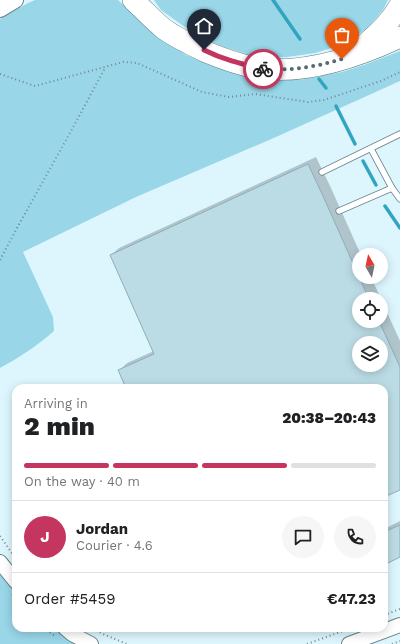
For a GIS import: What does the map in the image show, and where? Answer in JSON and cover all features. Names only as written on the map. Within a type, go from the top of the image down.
[{"type":"highway","points":[[135,1],[164,29],[190,44],[239,64],[264,69],[287,70],[311,67],[379,47],[400,37]]},
{"type":"highway","points":[[352,56],[387,25],[400,5]]},
{"type":"main road","points":[[0,9],[15,0]]},
{"type":"street","points":[[0,562],[12,577]]},
{"type":"street","points":[[388,630],[400,625]]},
{"type":"street","points":[[70,632],[91,644]]},
{"type":"street","points":[[358,642],[383,632]]},
{"type":"lane","points":[[322,172],[400,134]]},
{"type":"lane","points":[[371,149],[392,188],[400,199]]},
{"type":"lane","points":[[339,211],[392,188]]},
{"type":"path","points":[[0,74],[35,86],[123,62],[137,63],[202,92],[229,97],[255,94],[308,102],[324,100],[374,84],[400,72]]},
{"type":"path","points":[[0,260],[106,67]]},
{"type":"path","points":[[0,536],[12,553]]},
{"type":"path","points":[[388,614],[400,609]]},
{"type":"path","points":[[100,632],[127,644]]},
{"type":"path","points":[[307,644],[340,632]]},
{"type":"path","points":[[392,644],[400,641]]},
{"type":"shaded area","points":[[35,0],[118,0],[150,30],[186,55],[221,68],[271,78],[301,80],[342,72],[400,51],[400,81],[276,137],[136,197],[23,252],[53,317],[54,331],[28,351],[0,368],[0,19]]},
{"type":"shaded area","points":[[154,0],[388,0],[383,10],[367,29],[338,46],[315,53],[287,57],[255,57],[219,45],[189,30],[161,10]]},
{"type":"shaded area","points":[[0,565],[12,579],[12,632],[69,632],[87,644],[0,644]]},
{"type":"building","points":[[308,164],[352,261],[352,284],[362,284],[366,292],[352,292],[352,328],[382,328],[386,336],[352,336],[352,372],[388,372],[388,341],[400,367],[400,490],[388,495],[388,384],[124,384],[118,370],[154,354],[110,255]]},
{"type":"building","points":[[400,525],[400,557],[388,563],[388,530]]},
{"type":"waterway","points":[[273,0],[300,39]]},
{"type":"waterway","points":[[319,79],[326,88]]},
{"type":"waterway","points":[[336,106],[355,144]]},
{"type":"waterway","points":[[363,161],[376,185]]},
{"type":"waterway","points":[[385,206],[400,228]]},
{"type":"way so far","points":[[263,69],[287,70],[311,67],[342,59]]},
{"type":"route","points":[[204,50],[239,64],[263,69]]}]
